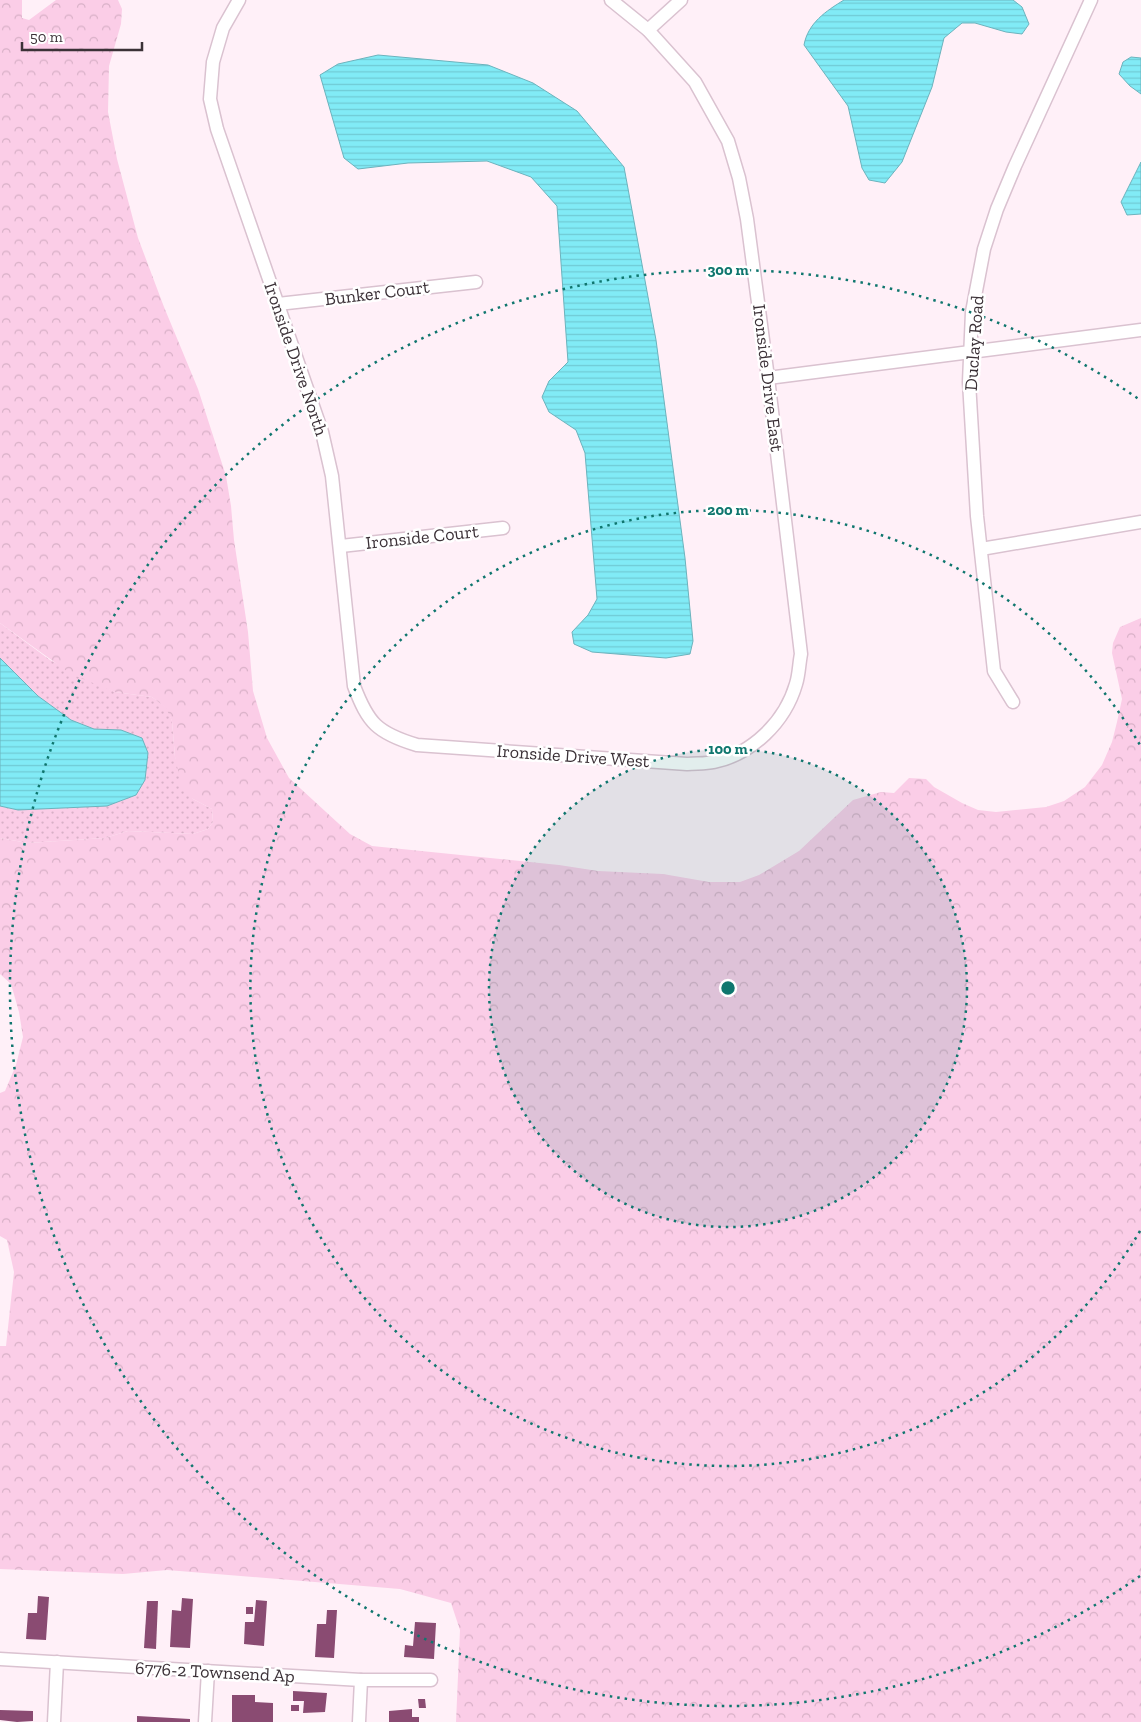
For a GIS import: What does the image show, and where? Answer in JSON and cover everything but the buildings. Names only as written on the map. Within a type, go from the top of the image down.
[{"type":"street","name":"Ironside Drive North","points":[[239,0],[223,28],[212,62],[210,99],[217,130],[322,432],[332,476],[341,546],[354,686],[363,710],[376,726]]},
{"type":"street","name":"Ironside Drive East","points":[[611,0],[648,30],[695,82],[728,141],[739,178],[747,219],[768,378],[801,654],[796,684],[783,713],[767,733]]},
{"type":"street","points":[[648,30],[681,0]]},
{"type":"street","name":"Duclay Road","points":[[1013,702],[994,671],[977,516],[970,392],[972,312],[984,249],[997,209],[1091,0]]},
{"type":"street","name":"Bunker Court","points":[[278,304],[476,282]]},
{"type":"street","points":[[768,378],[1141,330]]},
{"type":"street","points":[[981,549],[1141,522]]},
{"type":"street","name":"Ironside Court","points":[[341,546],[504,528]]},
{"type":"street","name":"Ironside Drive West","points":[[376,726],[396,739],[416,745],[687,764],[714,762],[744,751],[767,733]]},
{"type":"street","name":"6776-2 Townsend Ap","points":[[0,1659],[361,1680],[431,1680]]},
{"type":"street","points":[[54,1722],[57,1662]]},
{"type":"street","points":[[205,1722],[208,1671]]},
{"type":"street","points":[[359,1722],[361,1680]]},
{"type":"green space","points":[[0,0],[22,0],[22,18],[29,20],[56,0],[118,0],[122,9],[121,24],[109,66],[108,112],[117,159],[138,238],[198,389],[226,476],[248,632],[253,691],[267,738],[289,778],[350,834],[372,846],[559,865],[598,871],[663,874],[709,882],[740,882],[759,875],[799,851],[853,800],[881,792],[894,793],[909,778],[926,779],[934,787],[978,810],[996,812],[1046,807],[1064,801],[1085,787],[1102,765],[1112,742],[1122,699],[1112,653],[1113,643],[1120,627],[1141,618],[1141,1722],[456,1722],[460,1630],[451,1603],[400,1589],[167,1570],[123,1574],[0,1569],[0,1346],[6,1346],[14,1272],[7,1240],[0,1236],[0,1093],[5,1091],[16,1065],[23,1037],[19,1012],[11,984],[0,974],[0,838],[28,843],[105,838],[128,831],[193,834],[208,829],[213,822],[212,809],[193,799],[181,784],[175,757],[172,721],[166,708],[152,697],[115,692],[71,674],[0,623]]},
{"type":"green space","points":[[0,623],[50,660],[115,692],[152,697],[167,708],[172,721],[175,757],[193,799],[212,809],[213,822],[208,829],[193,834],[128,831],[105,838],[28,843],[0,838],[0,806],[18,810],[107,806],[136,795],[121,730],[94,729],[80,725],[67,719],[42,701],[0,658]]},
{"type":"water","points":[[844,0],[1013,0],[1022,7],[1029,24],[1022,34],[1006,32],[975,23],[962,23],[944,38],[932,87],[902,162],[885,183],[869,180],[862,168],[848,106],[804,45],[809,30],[819,18]]},
{"type":"water","points":[[378,55],[488,65],[533,83],[577,111],[624,167],[656,340],[685,558],[693,641],[690,654],[666,658],[592,652],[574,644],[572,632],[588,615],[597,599],[585,453],[576,430],[549,412],[542,397],[549,381],[568,362],[557,206],[531,177],[487,161],[408,163],[358,169],[344,158],[320,75],[338,64]]},
{"type":"water","points":[[1131,57],[1141,58],[1141,94],[1119,74],[1123,62]]},
{"type":"water","points":[[1141,162],[1141,214],[1127,215],[1121,202]]},
{"type":"water","points":[[0,658],[38,696],[71,720],[94,729],[121,730],[142,738],[148,753],[145,780],[136,795],[107,806],[18,810],[0,806]]}]
